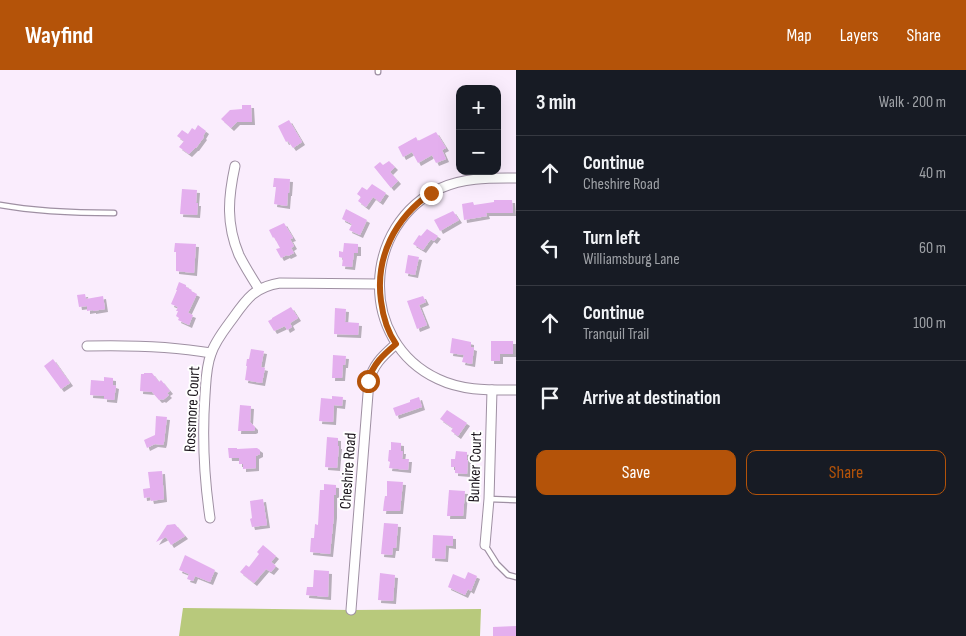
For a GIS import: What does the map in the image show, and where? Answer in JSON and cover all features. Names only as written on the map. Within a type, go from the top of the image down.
[{"type":"street","points":[[235,166],[229,205],[231,231],[240,256],[259,289]]},
{"type":"street","points":[[516,178],[478,178],[466,180],[442,187],[421,200],[403,218],[394,231],[382,260],[379,284],[385,323],[396,344],[414,364],[438,380],[462,388],[475,390],[516,390]]},
{"type":"street","name":"Rossmore Court","points":[[210,518],[204,475],[203,450],[207,372],[214,346],[244,301],[259,289],[280,283],[379,284]]},
{"type":"street","name":"Cheshire Road","points":[[351,610],[368,381],[374,366],[380,358],[396,344]]},
{"type":"street","points":[[87,346],[188,349],[211,353]]},
{"type":"street","name":"Bunker Court","points":[[485,545],[489,499],[492,390]]},
{"type":"lane","points":[[0,204],[15,208],[64,213],[114,213]]},
{"type":"lane","points":[[489,499],[516,500]]},
{"type":"lane","points":[[485,545],[497,564],[508,575],[516,577]]},
{"type":"green space","points":[[183,608],[481,609],[480,636],[179,636]]},
{"type":"building","points":[[242,105],[251,105],[252,122],[237,122],[231,128],[221,119],[230,110],[242,109]]},
{"type":"building","points":[[289,120],[302,142],[293,148],[288,141],[286,142],[278,126]]},
{"type":"building","points":[[198,125],[206,131],[196,148],[189,154],[179,147],[184,141],[177,136],[182,130],[188,134],[192,128],[195,130]]},
{"type":"building","points":[[436,132],[446,148],[442,150],[446,159],[436,163],[432,155],[418,163],[412,152],[403,157],[398,147],[416,137],[418,141]]},
{"type":"building","points":[[389,161],[395,167],[390,172],[398,181],[391,188],[374,167],[380,162],[383,165]]},
{"type":"building","points":[[274,178],[290,179],[287,206],[274,204],[276,187],[273,187]]},
{"type":"building","points":[[372,184],[386,193],[380,202],[373,197],[366,207],[358,201],[361,197],[357,194],[362,187],[367,190]]},
{"type":"building","points":[[182,189],[197,190],[197,215],[180,214]]},
{"type":"building","points":[[494,200],[512,200],[513,213],[486,213],[487,216],[464,220],[462,204],[473,202],[474,205],[494,202]]},
{"type":"building","points":[[346,209],[367,220],[360,235],[349,230],[352,224],[342,219]]},
{"type":"building","points":[[453,211],[459,220],[440,231],[434,220]]},
{"type":"building","points":[[284,223],[293,238],[290,239],[294,246],[291,248],[294,253],[281,258],[276,249],[280,248],[269,230]]},
{"type":"building","points":[[427,229],[438,236],[434,241],[431,239],[423,250],[413,244],[419,235],[421,236]]},
{"type":"building","points":[[175,243],[196,244],[194,273],[176,271]]},
{"type":"building","points":[[344,243],[358,244],[358,253],[354,253],[352,267],[342,266],[343,258],[339,257],[339,251],[343,252]]},
{"type":"building","points":[[408,255],[419,257],[415,275],[405,273]]},
{"type":"building","points":[[179,282],[197,294],[188,313],[193,315],[189,325],[178,320],[179,318],[176,316],[178,311],[176,311],[178,307],[171,304]]},
{"type":"building","points":[[85,294],[86,299],[103,296],[105,309],[87,311],[87,306],[79,307],[77,295]]},
{"type":"building","points":[[423,296],[426,302],[419,305],[427,325],[417,329],[407,301]]},
{"type":"building","points":[[291,307],[298,318],[290,323],[292,327],[287,330],[285,326],[274,331],[268,321]]},
{"type":"building","points":[[335,308],[346,309],[345,322],[359,323],[358,335],[334,334]]},
{"type":"building","points":[[452,338],[471,342],[471,347],[474,348],[472,364],[462,362],[464,355],[450,353]]},
{"type":"building","points":[[491,341],[513,341],[513,354],[500,354],[500,361],[491,361]]},
{"type":"building","points":[[251,349],[264,351],[261,367],[265,368],[262,383],[245,380],[247,359],[249,359]]},
{"type":"building","points":[[333,355],[346,356],[342,378],[332,378]]},
{"type":"building","points":[[53,359],[70,383],[61,389],[44,366]]},
{"type":"building","points":[[152,373],[159,382],[161,380],[170,391],[167,393],[169,395],[163,400],[159,400],[152,392],[140,391],[141,374]]},
{"type":"building","points":[[104,377],[113,378],[113,385],[116,386],[114,400],[104,399],[104,396],[90,395],[91,380],[104,381]]},
{"type":"building","points":[[332,396],[343,397],[342,406],[334,405],[333,422],[319,421],[321,398],[332,399]]},
{"type":"building","points":[[419,397],[422,407],[396,416],[393,408]]},
{"type":"building","points":[[240,405],[251,406],[250,422],[255,427],[255,430],[238,431]]},
{"type":"building","points":[[447,410],[467,423],[458,436],[451,431],[453,428],[440,419]]},
{"type":"building","points":[[156,416],[167,417],[164,442],[163,445],[155,444],[147,448],[144,440],[155,435]]},
{"type":"building","points":[[327,437],[338,438],[337,468],[325,467]]},
{"type":"building","points":[[391,442],[401,443],[402,459],[409,459],[408,470],[389,468],[390,462],[388,461]]},
{"type":"building","points":[[228,448],[257,448],[260,450],[260,454],[256,456],[256,468],[243,469],[243,464],[239,464],[239,458],[229,458]]},
{"type":"building","points":[[456,451],[467,452],[467,474],[455,473],[455,467],[451,467],[451,459],[455,459]]},
{"type":"building","points":[[162,471],[164,499],[151,501],[150,497],[144,498],[143,489],[150,488],[148,472]]},
{"type":"building","points":[[387,481],[403,482],[400,511],[383,511],[385,496],[387,496]]},
{"type":"building","points":[[324,484],[336,485],[330,554],[310,552],[315,524],[318,525],[320,490],[324,490]]},
{"type":"building","points":[[449,490],[465,491],[463,516],[447,516]]},
{"type":"building","points":[[263,499],[267,525],[252,527],[250,501]]},
{"type":"building","points":[[384,523],[398,524],[396,548],[393,548],[392,555],[381,554]]},
{"type":"building","points":[[175,524],[185,536],[171,545],[166,537],[156,542],[167,525]]},
{"type":"building","points":[[433,535],[453,536],[453,546],[446,545],[445,559],[432,558]]},
{"type":"building","points":[[263,545],[276,556],[271,562],[276,566],[271,572],[266,569],[254,583],[240,572],[246,565],[249,567]]},
{"type":"building","points":[[185,555],[215,570],[210,582],[195,576],[193,581],[187,579],[189,574],[179,570]]},
{"type":"building","points":[[314,570],[329,571],[328,597],[306,595],[307,587],[313,587]]},
{"type":"building","points":[[468,572],[477,576],[471,591],[468,589],[465,595],[448,587],[453,574],[465,579]]},
{"type":"building","points":[[380,573],[395,575],[393,601],[378,600]]},
{"type":"building","points":[[516,626],[516,636],[493,636],[493,627]]},
{"type":"route","points":[[368,381],[374,366],[380,358],[396,344],[385,323],[379,284],[382,260],[387,245],[403,218],[431,193]]}]
